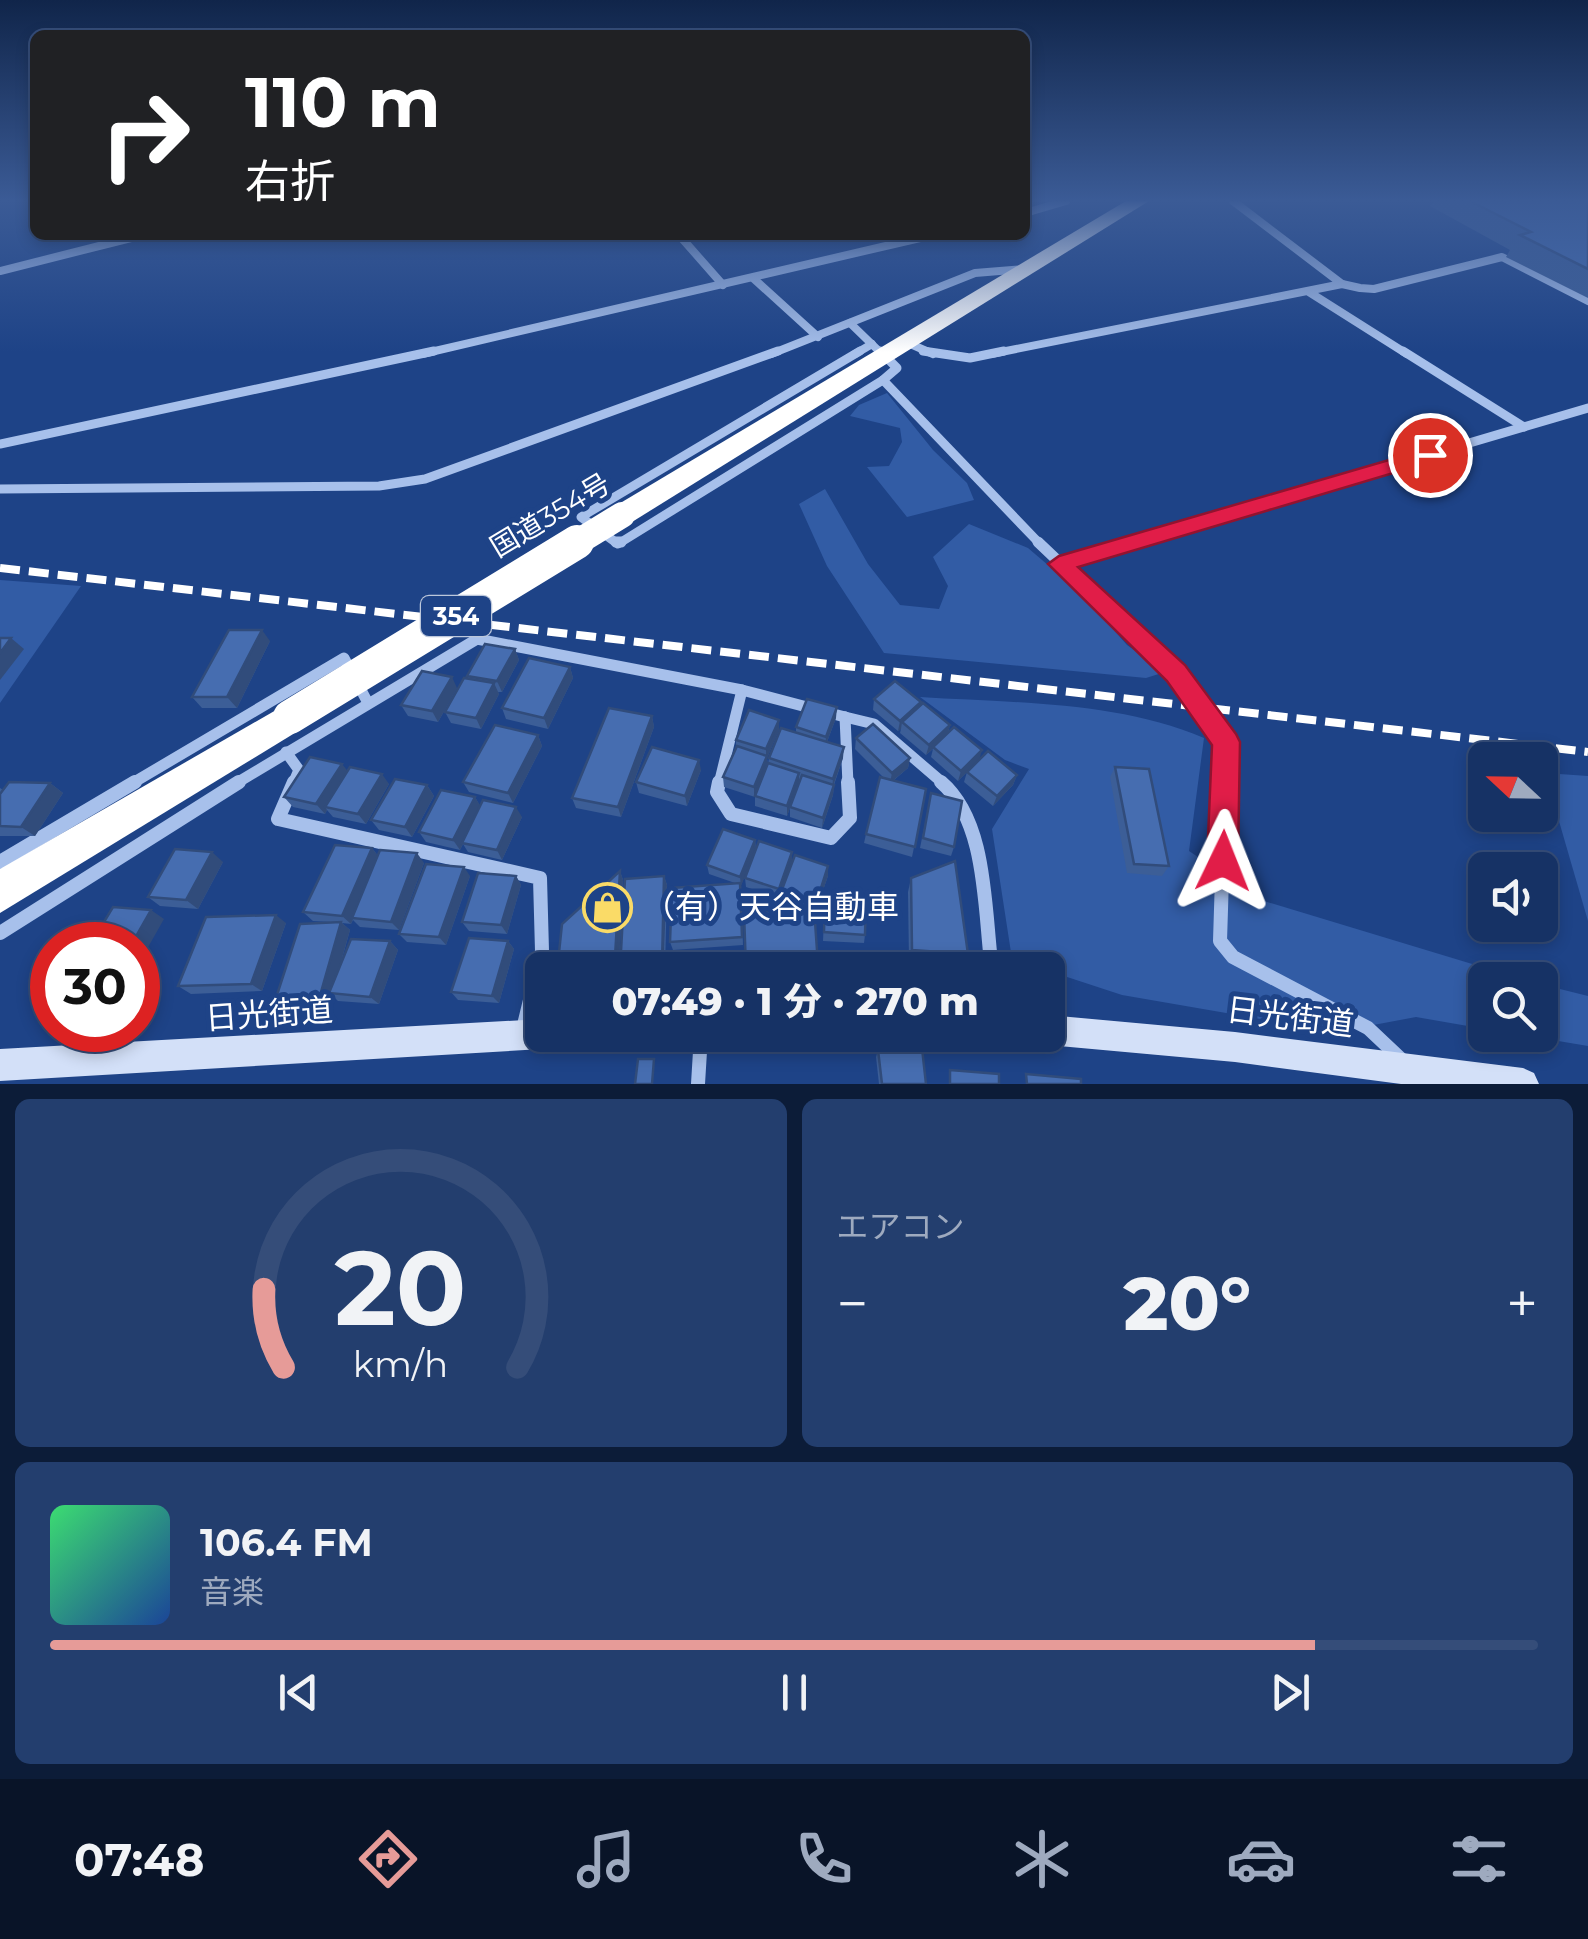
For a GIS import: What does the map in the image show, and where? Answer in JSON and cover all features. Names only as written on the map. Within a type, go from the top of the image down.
[{"type":"highway","name":"国道354号","points":[[0,892],[288,734],[622,515],[1056,252]]},
{"type":"main road","name":"日光街道","points":[[1065,1032],[1523,1084]]},
{"type":"main road","name":"日光街道","points":[[0,1065],[525,1034]]},
{"type":"street","points":[[0,271],[75,252]]},
{"type":"street","points":[[693,252],[723,285]]},
{"type":"street","points":[[0,444],[365,368],[864,252]]},
{"type":"street","points":[[1300,252],[1342,284]]},
{"type":"street","points":[[886,356],[618,544],[581,517],[886,356],[926,353],[970,358],[1342,284],[1374,289],[1502,258],[1588,301]]},
{"type":"street","points":[[0,489],[379,486],[425,479],[818,337],[975,272],[1026,270]]},
{"type":"street","points":[[753,278],[818,337]]},
{"type":"street","points":[[1309,292],[1524,426]]},
{"type":"street","points":[[850,324],[886,356],[1059,564],[1176,673],[1226,742],[1220,940],[1233,957],[1368,1028],[1412,1069]]},
{"type":"street","points":[[1059,564],[1588,408]]},
{"type":"street","points":[[0,933],[288,734],[368,703],[477,638],[742,690],[874,724],[959,798],[972,821],[990,952]]},
{"type":"street","points":[[0,862],[344,658],[368,703]]},
{"type":"street","points":[[742,690],[716,792],[731,814],[830,838],[850,818],[844,714]]},
{"type":"street","points":[[288,734],[300,770],[278,819],[540,878],[542,952]]},
{"type":"street","points":[[698,1084],[700,1052]]},
{"type":"shaded area","points":[[887,393],[933,450],[967,483],[974,500],[907,517],[867,467],[889,466],[902,442],[900,428],[850,416],[859,405]]},
{"type":"shaded area","points":[[825,489],[868,564],[900,605],[939,609],[948,586],[933,557],[969,524],[1028,548],[1083,595],[1127,645],[1165,672],[1146,678],[884,653],[827,566],[799,504]]},
{"type":"shaded area","points":[[0,580],[81,586],[0,703]]},
{"type":"shaded area","points":[[920,697],[1100,710],[1171,726],[1204,738],[1189,851],[1264,901],[1468,963],[1468,1026],[1416,1017],[1336,1032],[1122,995],[1065,976],[1065,952],[1011,952],[992,829],[1029,769],[1005,760]]},
{"type":"shaded area","points":[[1558,774],[1588,776],[1588,921],[1558,818]]},
{"type":"shaded area","points":[[1558,988],[1588,996],[1588,1046],[1558,1041]]},
{"type":"building","points":[[1553,252],[1588,252],[1588,269]]},
{"type":"building","points":[[229,630],[262,630],[227,697],[192,697]]},
{"type":"building","points":[[0,638],[11,638],[0,653]]},
{"type":"building","points":[[485,644],[515,649],[497,681],[467,676]]},
{"type":"building","points":[[529,658],[570,667],[544,718],[502,708]]},
{"type":"building","points":[[422,671],[452,677],[432,711],[401,705]]},
{"type":"building","points":[[464,678],[494,683],[476,718],[445,712]]},
{"type":"building","points":[[895,681],[921,702],[900,721],[874,699]]},
{"type":"building","points":[[807,699],[837,707],[826,737],[796,727]]},
{"type":"building","points":[[923,703],[950,725],[929,745],[902,722]]},
{"type":"building","points":[[609,708],[652,716],[618,807],[572,798]]},
{"type":"building","points":[[749,710],[779,720],[766,749],[736,740]]},
{"type":"building","points":[[873,724],[910,758],[892,773],[856,738]]},
{"type":"building","points":[[495,725],[538,735],[508,793],[463,782]]},
{"type":"building","points":[[954,727],[982,750],[961,771],[933,747]]},
{"type":"building","points":[[781,728],[844,747],[833,779],[769,758]]},
{"type":"building","points":[[737,746],[767,756],[754,787],[723,777]]},
{"type":"building","points":[[652,747],[699,760],[685,796],[636,782]]},
{"type":"building","points":[[988,751],[1017,775],[997,796],[967,772]]},
{"type":"building","points":[[310,757],[342,764],[316,804],[284,797]]},
{"type":"building","points":[[768,763],[799,773],[787,806],[755,796]]},
{"type":"building","points":[[350,767],[382,774],[358,814],[325,807]]},
{"type":"building","points":[[1115,767],[1149,769],[1169,866],[1134,864]]},
{"type":"building","points":[[802,775],[834,785],[823,818],[790,807]]},
{"type":"building","points":[[880,777],[926,789],[915,847],[866,834]]},
{"type":"building","points":[[395,779],[427,785],[405,827],[371,820]]},
{"type":"building","points":[[9,782],[50,783],[21,827],[0,826],[0,794]]},
{"type":"building","points":[[441,790],[475,797],[453,840],[419,832]]},
{"type":"building","points":[[931,793],[962,801],[954,847],[923,838]]},
{"type":"building","points":[[483,800],[516,807],[497,850],[462,843]]},
{"type":"building","points":[[723,829],[755,840],[740,877],[707,865]]},
{"type":"building","points":[[759,841],[792,852],[779,889],[745,878]]},
{"type":"building","points":[[335,845],[372,848],[342,916],[303,912]]},
{"type":"building","points":[[175,849],[212,852],[186,900],[148,897]]},
{"type":"building","points":[[380,850],[417,853],[391,922],[352,918]]},
{"type":"building","points":[[795,855],[828,866],[816,904],[781,892]]},
{"type":"building","points":[[955,861],[968,952],[912,950],[911,878]]},
{"type":"building","points":[[426,864],[464,867],[439,937],[399,934]]},
{"type":"building","name":"（有）天谷自動車","points":[[620,871],[615,952],[559,952],[562,924]]},
{"type":"building","points":[[478,873],[516,876],[501,925],[462,922]]},
{"type":"building","points":[[664,876],[662,952],[621,952],[625,879]]},
{"type":"building","points":[[740,883],[742,937],[670,942],[672,888]]},
{"type":"building","points":[[825,895],[866,897],[865,935],[824,932]]},
{"type":"building","points":[[113,907],[151,910],[144,922],[104,922]]},
{"type":"building","points":[[814,908],[817,952],[745,952],[744,913]]},
{"type":"building","points":[[276,915],[251,984],[178,986],[206,917]]},
{"type":"building","points":[[341,922],[319,999],[275,1001],[300,924]]},
{"type":"building","points":[[469,938],[508,941],[492,996],[451,992]]},
{"type":"building","points":[[351,939],[390,941],[370,997],[329,993]]},
{"type":"building","points":[[878,1052],[922,1052],[926,1084],[882,1084]]},
{"type":"building","points":[[638,1059],[654,1059],[652,1084],[635,1084]]},
{"type":"building","points":[[950,1070],[999,1074],[999,1084],[950,1084]]},
{"type":"building","points":[[1026,1074],[1081,1079],[1081,1084],[1027,1084]]},
{"type":"railway","points":[[0,568],[1588,752]]},
{"type":"place","name":"（有）天谷自動車","points":[[608,907]]},
{"type":"route","points":[[1223,861],[1226,742],[1176,673],[1119,624],[1059,564],[1430,455]]}]
